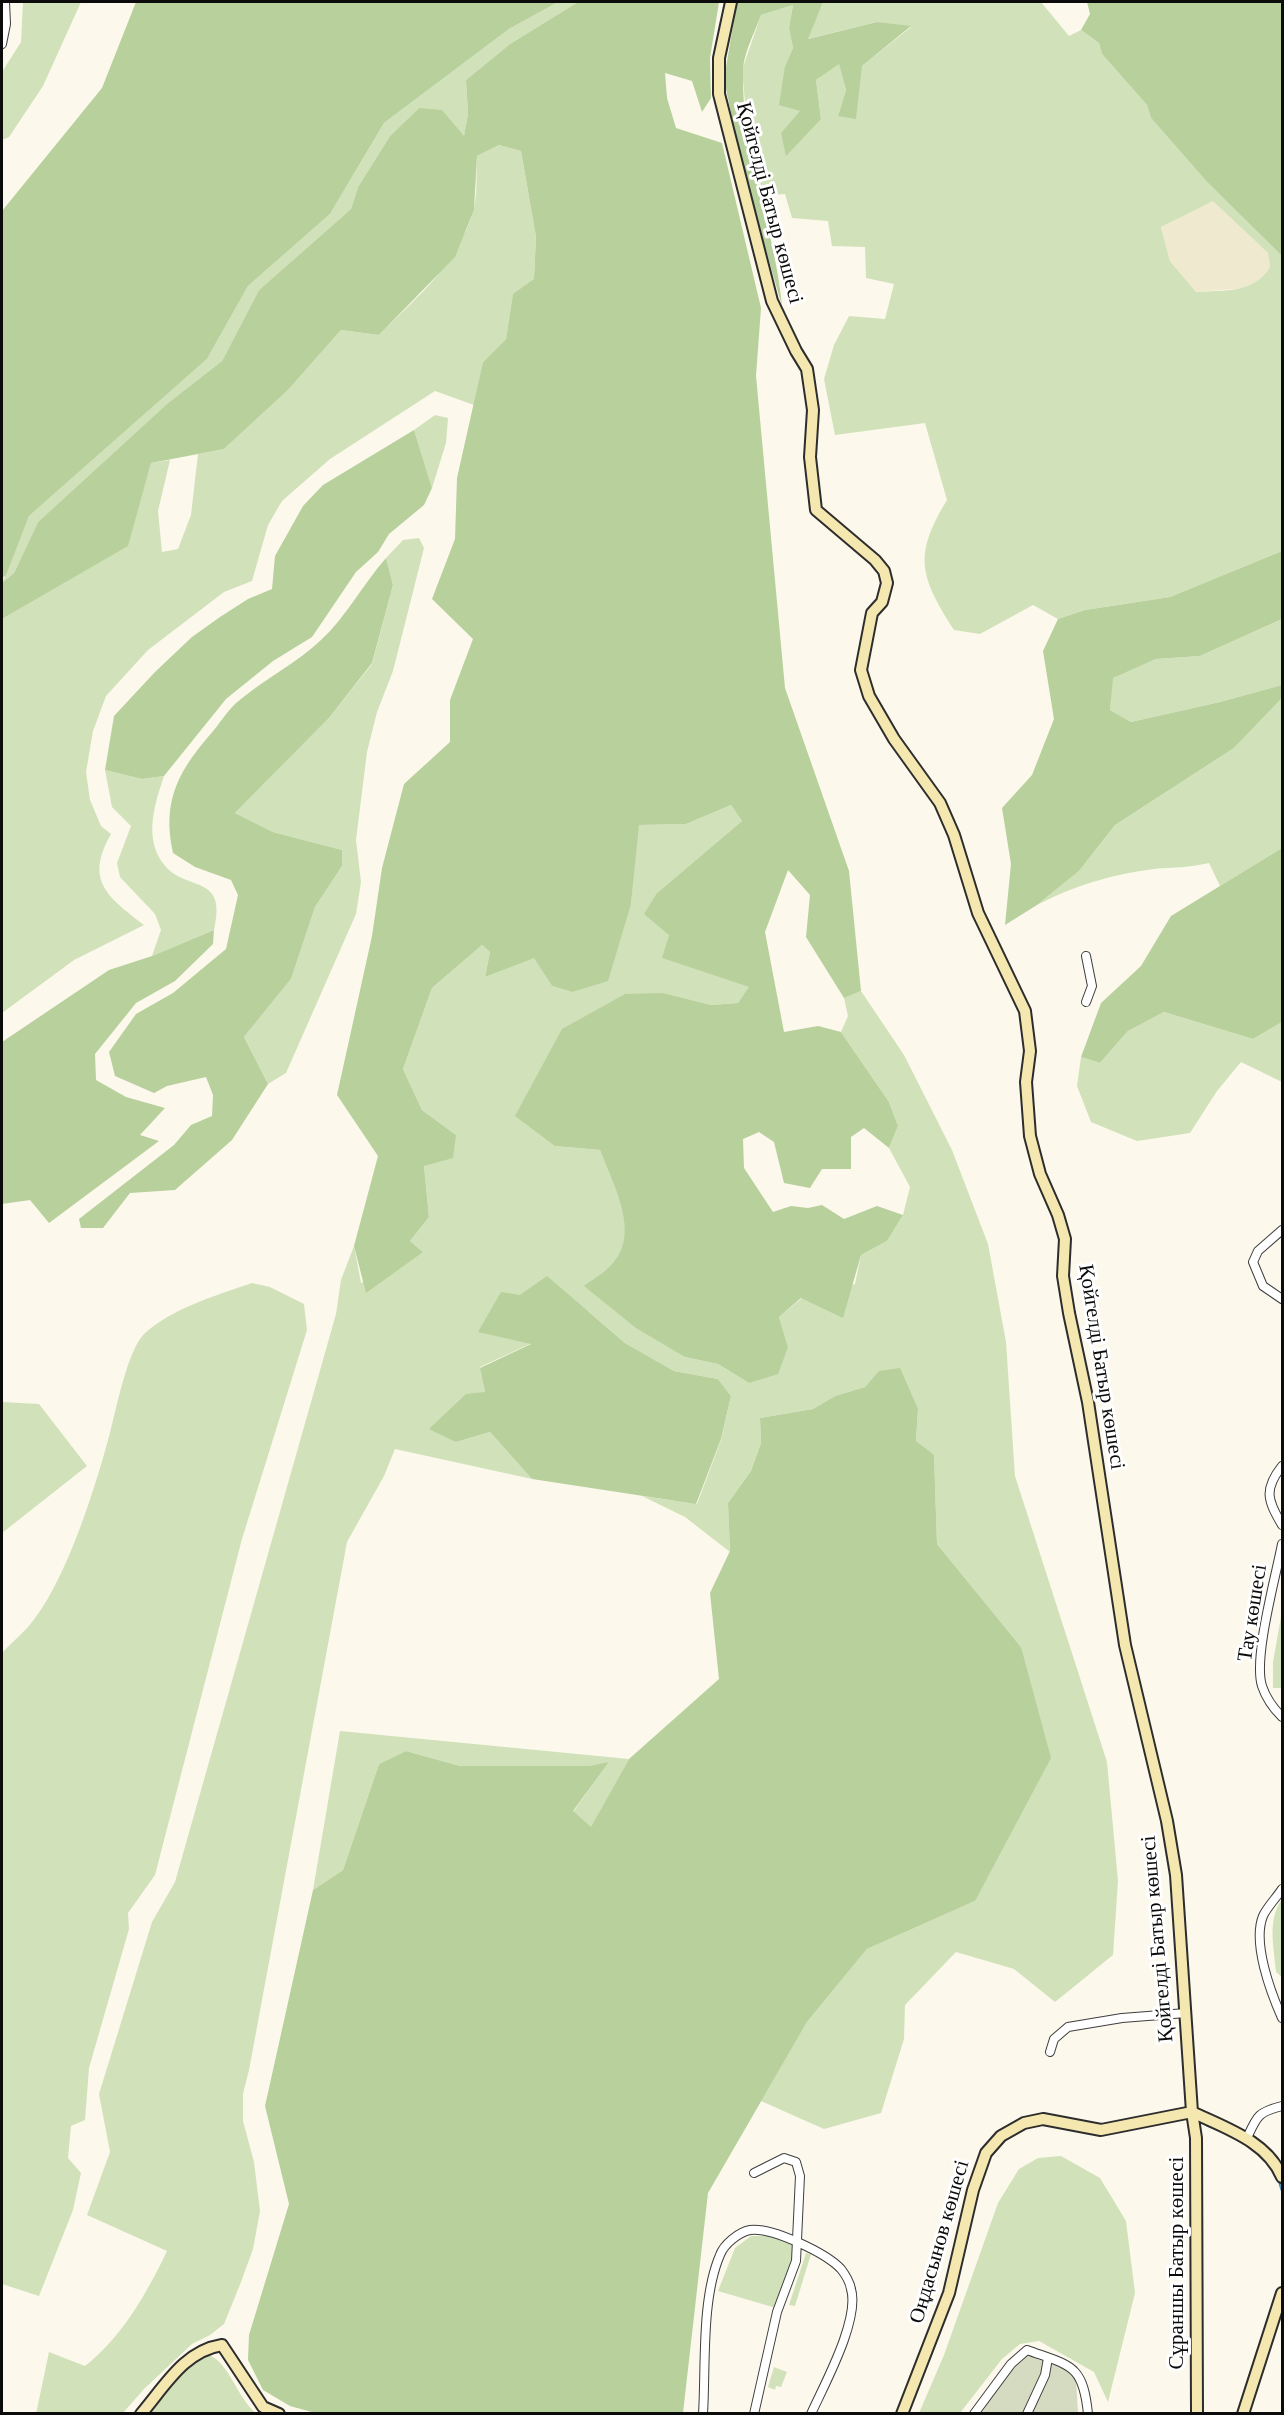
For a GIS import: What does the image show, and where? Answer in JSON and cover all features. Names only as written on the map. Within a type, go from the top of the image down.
[{"type":"street","points":[[2,44],[6,24],[5,2]]},
{"type":"street","name":"Қойгелді Батыр көшесі","points":[[731,2],[719,58],[719,94],[772,300],[807,369],[813,410],[810,457],[816,510],[875,560],[884,571],[887,584],[882,602],[872,613],[861,670],[869,696],[894,739],[940,803],[954,835],[978,913],[1024,1011],[1030,1051],[1026,1082],[1030,1136],[1040,1174],[1058,1215],[1065,1239],[1063,1276],[1088,1402],[1125,1645],[1167,1821],[1176,1875],[1192,2112]]},
{"type":"street","points":[[1086,956],[1092,986],[1086,1002]]},
{"type":"street","points":[[1282,1230],[1258,1251],[1253,1262],[1263,1286],[1282,1299]]},
{"type":"street","points":[[1282,1466],[1272,1479],[1268,1502],[1282,1525]]},
{"type":"street","name":"Тау көшесі","points":[[1282,1544],[1260,1659],[1261,1686],[1273,1708],[1282,1717]]},
{"type":"street","points":[[1282,1889],[1263,1917],[1260,1937],[1269,1987],[1282,2018]]},
{"type":"street","points":[[1050,2052],[1054,2039],[1068,2027],[1122,2018],[1186,2013]]},
{"type":"street","points":[[1247,2138],[1256,2118],[1264,2110],[1282,2106]]},
{"type":"street","points":[[1192,2112],[1247,2138],[1276,2162],[1282,2177]]},
{"type":"street","name":"Оңдасынов көшесі","points":[[902,2414],[949,2294],[973,2190],[986,2153],[1001,2136],[1024,2123],[1043,2119],[1101,2130],[1192,2112]]},
{"type":"street","name":"Сұраншы Батыр көшесі","points":[[1192,2112],[1196,2138],[1197,2414]]},
{"type":"street","points":[[754,2173],[784,2158],[796,2162],[800,2176],[796,2261],[777,2312],[754,2414]]},
{"type":"street","points":[[703,2414],[708,2314],[713,2279],[720,2253],[732,2239],[749,2230],[765,2230],[798,2243],[828,2259],[842,2270],[852,2291],[847,2334],[811,2414]]},
{"type":"street","points":[[1244,2414],[1282,2293]]},
{"type":"street","points":[[141,2414],[184,2363],[205,2348],[222,2345],[263,2408],[279,2414]]},
{"type":"street","points":[[974,2414],[1011,2364],[1027,2350],[1076,2370],[1085,2385],[1088,2414]]},
{"type":"street","points":[[1027,2414],[1045,2375],[1048,2358]]},
{"type":"shaded area","points":[[1213,200],[1268,253],[1270,267],[1263,278],[1248,288],[1196,292],[1170,261],[1161,227]]},
{"type":"green space","points":[[23,2],[81,2],[43,86],[9,137],[2,140],[2,72],[21,42]]},
{"type":"green space","points":[[136,2],[558,2],[509,29],[384,123],[330,214],[248,286],[207,359],[29,516],[6,575],[2,578],[2,211],[102,88]]},
{"type":"green space","points":[[558,2],[578,2],[510,44],[466,80],[468,114],[464,137],[419,108],[390,136],[358,187],[351,209],[259,290],[222,361],[168,403],[38,522],[14,573],[2,583],[29,516],[207,359],[248,286],[330,214],[384,123],[509,29]]},
{"type":"green space","points":[[578,2],[719,2],[710,58],[711,98],[702,112],[692,81],[665,73],[667,98],[676,128],[722,143],[761,308],[756,376],[785,688],[849,871],[861,991],[844,998],[806,937],[810,895],[788,870],[765,932],[784,1032],[818,1026],[841,1032],[889,1102],[898,1126],[889,1148],[864,1128],[851,1137],[851,1169],[822,1169],[810,1188],[784,1183],[774,1142],[759,1132],[743,1139],[744,1168],[773,1212],[791,1206],[808,1208],[822,1205],[844,1219],[877,1206],[903,1215],[887,1241],[861,1255],[843,1318],[801,1298],[779,1317],[788,1347],[778,1374],[749,1383],[718,1364],[685,1357],[636,1328],[584,1286],[613,1263],[621,1251],[624,1237],[622,1207],[600,1150],[555,1146],[515,1116],[562,1029],[625,994],[664,993],[711,1005],[738,1003],[749,987],[662,958],[669,935],[644,914],[657,893],[742,821],[731,805],[686,824],[639,825],[631,904],[608,981],[572,992],[552,986],[534,958],[485,977],[490,952],[482,945],[432,988],[403,1069],[422,1110],[456,1135],[453,1158],[424,1166],[429,1217],[410,1241],[423,1252],[366,1293],[354,1246],[378,1156],[337,1095],[372,936],[382,868],[404,784],[450,742],[450,700],[473,639],[432,599],[455,539],[457,478],[483,362],[506,339],[513,294],[534,279],[536,237],[521,151],[499,145],[477,156],[474,210],[455,257],[379,335],[341,330],[288,390],[224,449],[151,463],[128,546],[2,619],[2,583],[14,573],[38,522],[168,403],[222,361],[259,290],[351,209],[358,187],[390,136],[419,108],[442,110],[464,136],[468,114],[466,80],[510,44]]},
{"type":"green space","points":[[737,2],[823,2],[808,39],[877,22],[911,26],[862,66],[856,119],[838,116],[846,90],[839,64],[816,80],[821,119],[786,156],[781,133],[800,111],[779,105],[785,66],[793,48],[789,28],[793,5],[761,15],[744,65],[744,102],[747,131],[773,248],[782,306],[743,171],[724,79]]},
{"type":"green space","points":[[823,2],[1041,2],[1069,36],[1081,30],[1099,43],[1102,54],[1147,105],[1151,118],[1207,182],[1282,256],[1282,551],[1170,597],[1085,610],[1058,619],[1033,605],[980,634],[954,630],[934,595],[925,566],[925,552],[929,536],[947,500],[925,423],[835,435],[824,379],[834,345],[849,316],[885,319],[894,284],[866,278],[865,247],[832,246],[828,221],[792,218],[785,194],[761,196],[749,144],[742,70],[761,15],[793,5],[789,28],[793,48],[785,66],[800,111],[821,119],[816,80],[839,63],[846,90],[838,116],[862,66],[911,27],[877,22],[807,39]],"holes":[[[1213,201],[1268,253],[1270,267],[1256,282],[1237,289],[1196,292],[1170,261],[1161,227]]]},
{"type":"green space","points":[[1087,2],[1282,2],[1282,256],[1207,182],[1151,118],[1147,105],[1102,54],[1099,43],[1081,30],[1090,14]]},
{"type":"green space","points":[[499,145],[521,151],[536,237],[534,280],[513,295],[506,339],[483,362],[474,405],[435,391],[330,459],[282,501],[268,525],[252,581],[224,592],[148,650],[106,696],[93,731],[86,772],[90,800],[101,826],[111,834],[103,850],[100,876],[111,896],[144,925],[74,960],[2,1013],[2,619],[127,546],[151,463],[170,460],[158,511],[162,552],[178,549],[191,515],[198,454],[224,449],[288,390],[341,330],[379,335],[421,293],[457,249],[466,231],[475,205],[477,156]]},
{"type":"green space","points":[[435,415],[448,418],[446,443],[432,488],[414,430]]},
{"type":"green space","points":[[414,430],[432,488],[424,505],[389,534],[378,552],[356,572],[312,637],[273,661],[226,699],[164,776],[142,779],[105,770],[114,716],[192,637],[248,599],[272,589],[275,556],[303,506],[323,485]]},
{"type":"green space","points":[[419,538],[424,548],[393,671],[377,712],[367,752],[356,840],[361,882],[356,914],[286,1073],[268,1084],[244,1037],[291,979],[315,907],[342,866],[342,850],[273,832],[235,813],[329,718],[372,664],[393,585],[386,558],[403,540]]},
{"type":"green space","points":[[1282,551],[1282,619],[1200,656],[1156,659],[1113,678],[1110,710],[1131,722],[1282,685],[1282,698],[1234,748],[1115,825],[1079,871],[1037,905],[1005,925],[1011,864],[1002,808],[1032,775],[1054,719],[1043,651],[1058,619],[1085,610],[1170,597]]},
{"type":"green space","points":[[386,558],[393,585],[372,663],[329,718],[235,813],[273,832],[342,850],[342,866],[315,907],[291,979],[244,1037],[268,1084],[232,1140],[175,1190],[130,1193],[103,1228],[81,1228],[79,1219],[174,1145],[191,1125],[212,1116],[213,1095],[206,1077],[167,1086],[154,1093],[115,1076],[109,1052],[136,1014],[173,993],[226,949],[238,895],[231,880],[195,867],[173,853],[170,816],[176,786],[192,758],[233,706],[321,640],[339,621]]},
{"type":"green space","points":[[1282,619],[1282,685],[1131,722],[1110,710],[1112,678],[1156,659],[1200,656]]},
{"type":"green space","points":[[1282,698],[1282,848],[1220,886],[1209,863],[1139,871],[1108,878],[1065,892],[1037,905],[1079,871],[1115,825],[1234,748]]},
{"type":"green space","points":[[105,770],[142,779],[164,776],[153,819],[153,841],[162,862],[171,872],[210,891],[215,899],[217,911],[214,930],[152,956],[161,930],[155,914],[120,877],[117,863],[131,826],[112,807]]},
{"type":"green space","points":[[731,805],[742,821],[657,893],[669,935],[663,958],[750,987],[738,1003],[711,1005],[664,993],[555,1146],[600,1150],[622,1207],[625,1236],[622,1250],[611,1266],[585,1286],[685,1357],[718,1364],[749,1383],[788,1347],[779,1317],[802,1298],[855,1284],[861,1255],[887,1241],[903,1215],[910,1187],[889,1148],[898,1126],[889,1102],[841,1032],[848,1016],[844,998],[861,991],[904,1055],[952,1150],[988,1244],[1006,1342],[1015,1476],[1107,1762],[1118,1881],[1113,1955],[1055,2002],[1014,1969],[956,1952],[905,2005],[904,2039],[881,2113],[824,2129],[761,2101],[807,2022],[867,1949],[975,1901],[1021,1647],[937,1544],[934,1456],[916,1441],[918,1409],[880,1371],[865,1387],[835,1396],[813,1409],[760,1418],[761,1443],[751,1471],[728,1503],[730,1552],[685,1517],[642,1496],[697,1504],[721,1440],[731,1396],[718,1379],[674,1371],[625,1343],[588,1311],[532,1343],[480,1367],[485,1392],[456,1442],[490,1432],[532,1479],[395,1449],[384,1476],[347,1542],[243,2094],[243,2121],[254,2162],[260,2211],[253,2249],[224,2324],[210,2335],[192,2344],[144,2389],[123,2413],[36,2414],[49,2352],[85,2366],[111,2342],[122,2328],[151,2283],[167,2251],[87,2215],[110,2152],[99,2094],[152,1922],[175,1882],[336,1314],[341,1280],[354,1246],[361,1283],[423,1252],[410,1241],[429,1217],[424,1166],[456,1135],[422,1110],[403,1069],[432,988],[482,945],[490,952],[485,977],[534,957],[552,986],[572,992],[631,904],[638,825],[686,824]]},
{"type":"green space","points":[[1282,848],[1282,1022],[1253,1039],[1164,1012],[1128,1031],[1100,1063],[1081,1057],[1101,1003],[1141,966],[1171,916]]},
{"type":"green space","points":[[214,930],[213,944],[175,981],[136,1003],[95,1054],[96,1080],[126,1097],[165,1108],[140,1135],[159,1141],[49,1223],[30,1200],[2,1204],[2,1042],[109,970],[152,956]]},
{"type":"green space","points":[[1164,1012],[1253,1039],[1282,1022],[1282,1082],[1241,1062],[1217,1091],[1190,1133],[1137,1141],[1091,1122],[1077,1086],[1081,1057],[1100,1063],[1128,1031]]},
{"type":"green space","points":[[547,1276],[625,1343],[674,1371],[718,1379],[731,1396],[721,1439],[696,1504],[532,1479],[490,1432],[456,1442],[429,1429],[466,1394],[485,1392],[480,1368],[531,1344],[478,1332],[501,1292],[520,1295]]},
{"type":"green space","points":[[252,1283],[270,1287],[304,1304],[307,1330],[242,1539],[155,1875],[128,1913],[129,1929],[89,2068],[85,2120],[71,2126],[68,2158],[81,2173],[73,2210],[39,2296],[2,2284],[2,1653],[41,1610],[65,1565],[93,1489],[122,1385],[138,1342],[156,1324],[182,1309]]},
{"type":"green space","points":[[900,1368],[918,1409],[916,1441],[934,1455],[937,1544],[1021,1647],[1051,1758],[975,1901],[867,1949],[807,2022],[708,2193],[683,2413],[319,2414],[290,2406],[263,2390],[248,2360],[249,2335],[289,2204],[265,2106],[313,1890],[343,1870],[379,1764],[406,1751],[460,1766],[589,1766],[609,1762],[573,1811],[591,1827],[629,1759],[719,1679],[710,1593],[730,1551],[728,1503],[751,1471],[761,1443],[760,1418],[813,1409],[835,1396],[865,1387],[879,1371]]},
{"type":"green space","points":[[2,1402],[39,1404],[87,1466],[2,1533]]},
{"type":"green space","points":[[1282,1611],[1282,1688],[1273,1688],[1273,1662]]},
{"type":"green space","points":[[340,1731],[629,1759],[591,1828],[573,1812],[608,1763],[589,1766],[460,1766],[406,1751],[379,1764],[343,1870],[313,1890]]},
{"type":"green space","points":[[1282,1899],[1282,1977],[1276,1972],[1273,1925],[1277,1907]]},
{"type":"green space","points":[[1061,2156],[1100,2178],[1126,2221],[1135,2293],[1108,2402],[1094,2372],[1039,2341],[1020,2344],[1002,2359],[960,2413],[919,2413],[944,2355],[998,2203],[1019,2169],[1038,2158]]},
{"type":"green space","points":[[751,2236],[768,2236],[796,2246],[776,2308],[718,2291],[735,2248]]},
{"type":"green space","points":[[806,2253],[811,2254],[795,2306],[789,2305]]},
{"type":"green space","points":[[208,2355],[221,2364],[243,2398],[256,2413],[150,2414],[183,2373],[191,2365]]},
{"type":"green space","points":[[1028,2356],[1063,2368],[1076,2379],[1078,2413],[981,2414],[1005,2376]]},
{"type":"green space","points":[[774,2367],[787,2372],[781,2387],[776,2386],[775,2390],[768,2387]]},
{"type":"waterway","points":[[1207,2125],[1217,2129]]},
{"type":"waterway","points":[[1279,2180],[1282,2190]]}]
